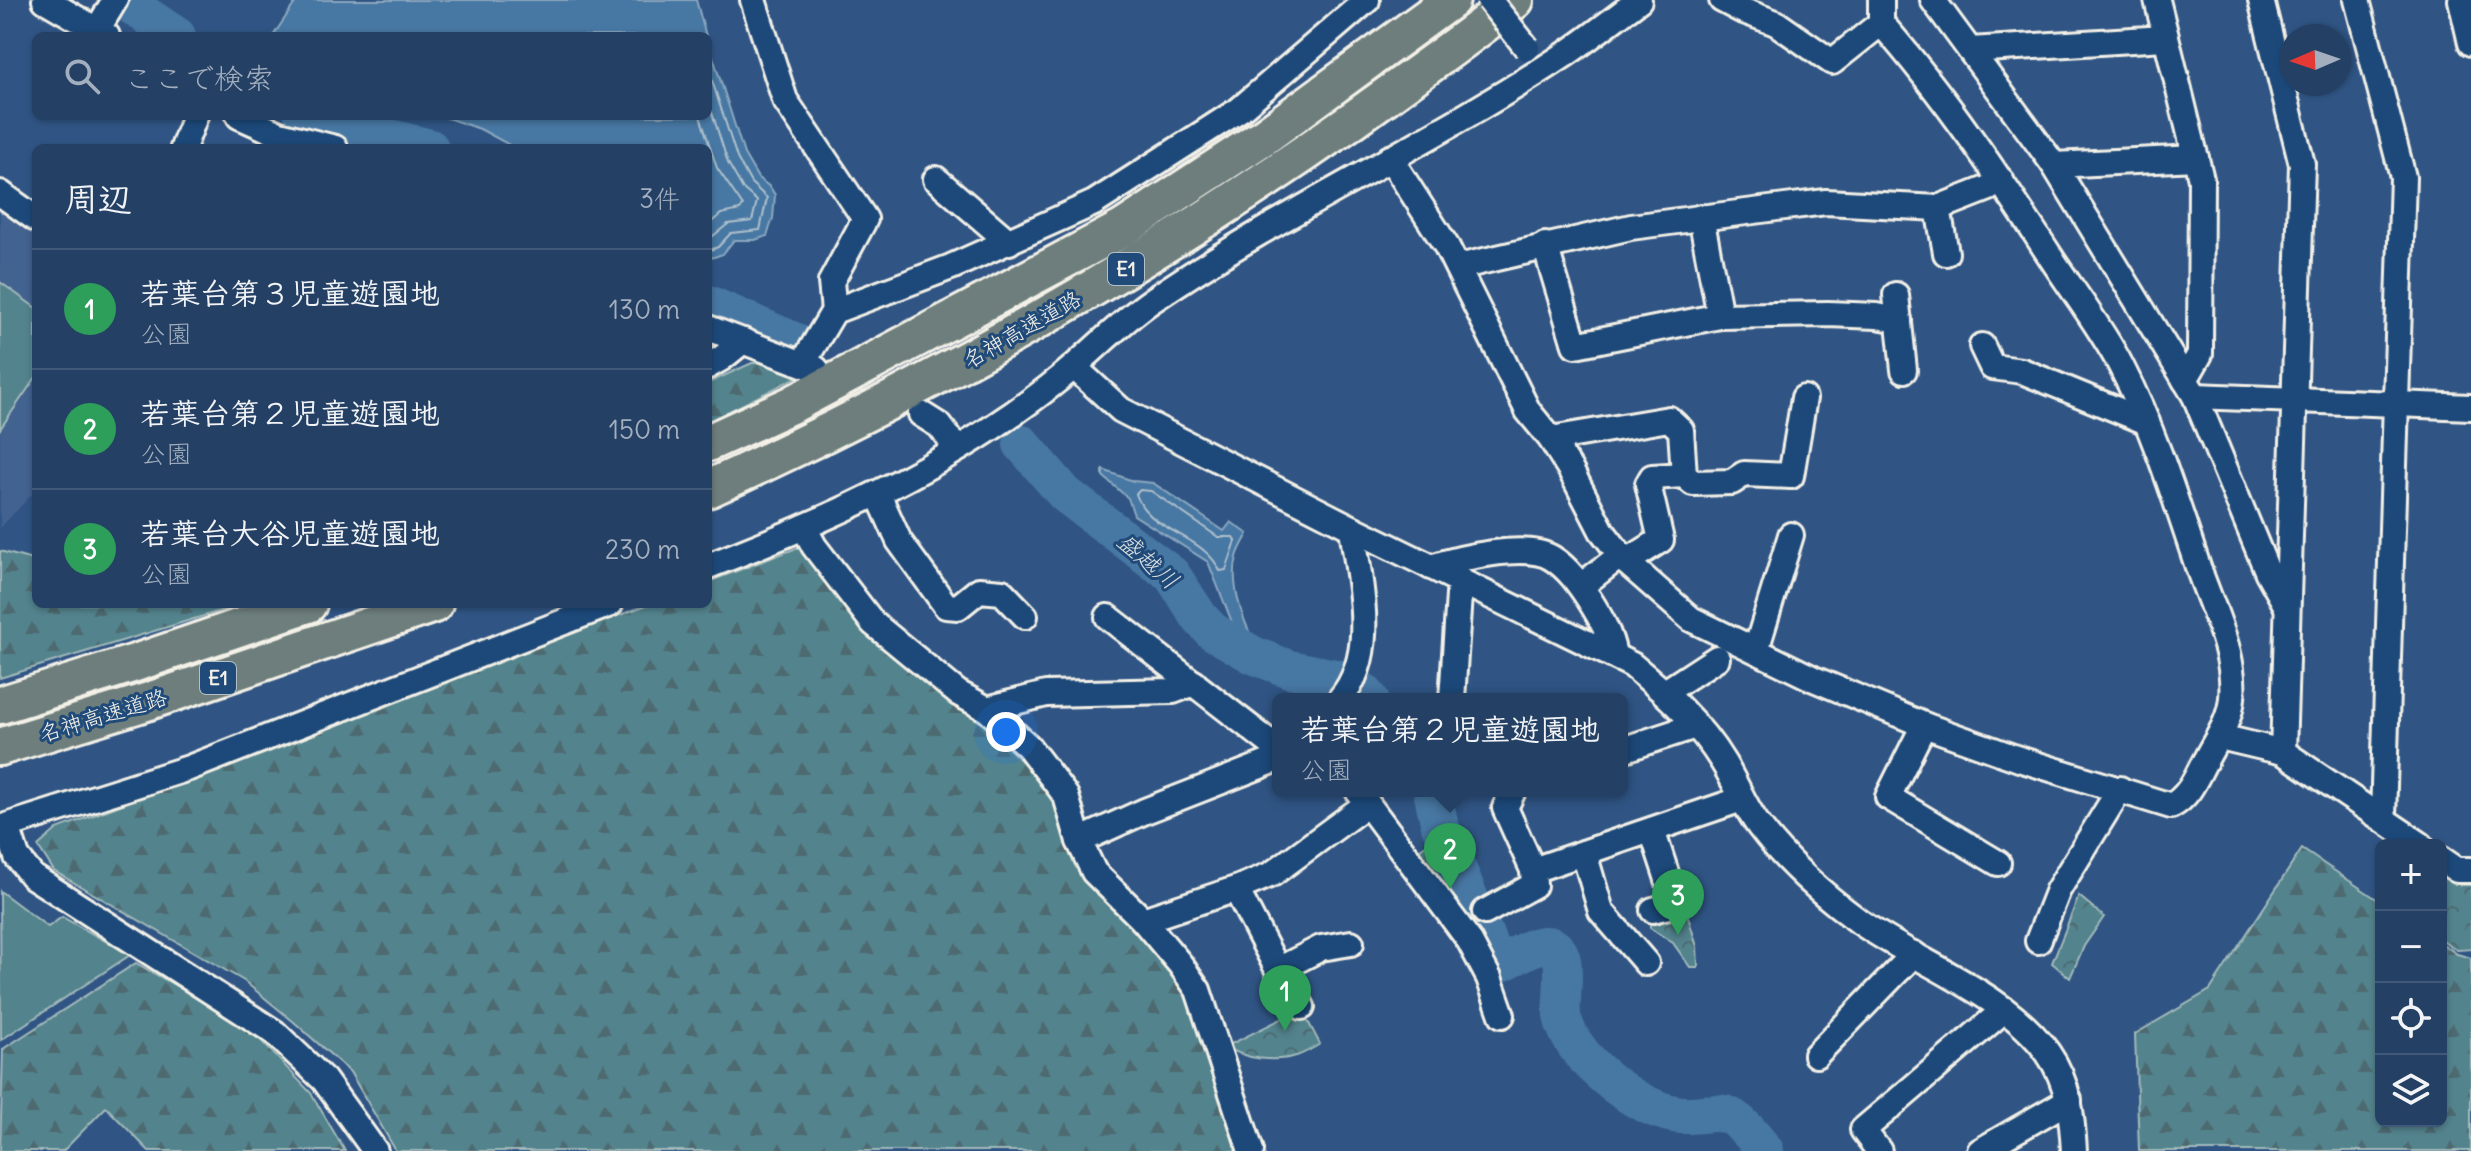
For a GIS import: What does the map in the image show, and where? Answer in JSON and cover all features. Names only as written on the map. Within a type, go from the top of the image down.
[{"type":"highway","name":"名神高速道路","points":[[712,441],[793,404],[1122,229],[1266,135],[1451,0]]},
{"type":"highway","name":"名神高速道路","points":[[712,487],[807,444],[990,348],[1142,259],[1286,167],[1477,31],[1515,0]]},
{"type":"highway","name":"名神高速道路","points":[[0,705],[296,608]]},
{"type":"highway","name":"名神高速道路","points":[[0,747],[160,697],[422,608]]},
{"type":"street","points":[[45,0],[100,32]]},
{"type":"street","points":[[712,329],[810,366],[834,311],[831,282],[865,219],[785,100],[753,0]]},
{"type":"street","points":[[834,311],[1009,242],[1094,203],[1239,110],[1367,0]]},
{"type":"street","points":[[1489,0],[1544,68]]},
{"type":"street","points":[[712,564],[878,494],[990,429],[1074,367],[1150,302],[1544,68],[1639,0]]},
{"type":"street","points":[[1390,158],[1458,267],[1528,411],[1551,439],[1602,531],[1624,558],[1691,619],[1814,679],[1924,725],[2019,759],[2171,806],[2184,799],[2220,737],[2232,701],[2232,677],[2225,645],[2147,422],[2120,364],[2001,180],[1881,11],[1832,62],[1776,23],[1722,0]]},
{"type":"street","points":[[1933,0],[2054,165],[2190,388],[2268,573],[2288,608]]},
{"type":"street","points":[[2157,0],[2201,179],[2200,354],[2190,388]]},
{"type":"street","points":[[2261,0],[2302,164],[2283,752]]},
{"type":"street","points":[[2357,0],[2403,177],[2383,818]]},
{"type":"street","points":[[2461,0],[2471,43]]},
{"type":"street","points":[[102,32],[112,4]]},
{"type":"street","points":[[1970,50],[2165,38]]},
{"type":"street","points":[[184,144],[194,120]]},
{"type":"street","points":[[248,120],[279,134],[319,144]]},
{"type":"street","points":[[2054,165],[2196,158]]},
{"type":"street","points":[[936,179],[1009,242]]},
{"type":"street","points":[[1458,267],[1631,227],[1701,217],[1826,202],[1938,208],[1989,188],[2001,180]]},
{"type":"street","points":[[0,193],[32,216]]},
{"type":"street","points":[[1938,208],[1946,253]]},
{"type":"street","points":[[1701,217],[1720,316]]},
{"type":"street","points":[[1545,245],[1575,345],[1720,316],[1828,314],[1899,320]]},
{"type":"street","points":[[1896,295],[1904,370]]},
{"type":"street","points":[[712,364],[743,341]]},
{"type":"street","points":[[1982,346],[1992,367],[2022,371],[2147,422]]},
{"type":"street","points":[[1074,367],[1121,410],[1352,528],[1632,665],[1665,692],[1695,726],[1722,760],[1759,826],[1823,893],[1862,923],[2022,1022],[2048,1053],[2063,1078],[2069,1100],[2074,1151]]},
{"type":"street","points":[[2190,388],[2294,400],[2471,407]]},
{"type":"street","points":[[1551,439],[1669,419],[1681,430],[1684,475],[1693,483],[1732,482],[1744,474],[1791,476],[1804,398]]},
{"type":"street","points":[[921,414],[940,426],[957,449]]},
{"type":"street","points":[[1581,586],[1624,558],[1661,540],[1648,484],[1652,477],[1684,475]]},
{"type":"street","points":[[878,494],[899,541],[946,606],[958,607],[979,590],[1002,592],[1025,616]]},
{"type":"street","points":[[804,527],[814,546],[873,623],[958,693],[987,709],[1028,746],[1066,796],[1079,841],[1094,872],[1143,920],[1198,990],[1251,1151]]},
{"type":"street","points":[[1347,689],[1361,660],[1363,609],[1352,528]]},
{"type":"street","points":[[1756,650],[1791,535]]},
{"type":"street","points":[[1431,567],[1474,556],[1525,552],[1550,556],[1581,586],[1606,627],[1614,655]]},
{"type":"street","points":[[1452,693],[1460,580]]},
{"type":"street","points":[[375,1151],[324,1080],[283,1040],[255,1017],[32,876],[17,857],[4,827],[189,768],[600,608]]},
{"type":"street","points":[[1108,617],[1272,744]]},
{"type":"street","points":[[1665,692],[1717,658]]},
{"type":"street","points":[[987,709],[1046,694],[1173,691],[1194,683]]},
{"type":"street","points":[[1924,725],[1888,797],[1998,863]]},
{"type":"street","points":[[1628,748],[1695,726]]},
{"type":"street","points":[[2220,737],[2283,752],[2413,839]]},
{"type":"street","points":[[1079,841],[1145,811],[1272,761]]},
{"type":"street","points":[[2038,941],[2058,890],[2120,789]]},
{"type":"street","points":[[1143,920],[1272,874],[1362,797],[1469,940],[1489,978],[1502,1015]]},
{"type":"street","points":[[1485,912],[1534,885],[1533,870],[1505,808],[1510,797]]},
{"type":"street","points":[[1533,870],[1742,799]]},
{"type":"street","points":[[1652,830],[1676,904],[1653,910]]},
{"type":"street","points":[[1584,853],[1601,911],[1646,963]]},
{"type":"street","points":[[2447,863],[2457,870],[2471,870]]},
{"type":"street","points":[[1236,889],[1278,970],[1302,1007]]},
{"type":"street","points":[[1278,970],[1321,948],[1351,943]]},
{"type":"street","points":[[1816,1055],[1914,954]]},
{"type":"street","points":[[1879,1151],[1863,1130],[2004,1010]]},
{"type":"street","points":[[1980,1151],[2069,1100]]},
{"type":"shaded area","points":[[0,177],[32,200],[32,494],[0,528]]},
{"type":"green space","points":[[0,282],[32,305],[32,383],[0,429]]},
{"type":"green space","points":[[752,363],[773,363],[797,377],[712,420],[712,381]]},
{"type":"green space","points":[[802,546],[1043,782],[1068,835],[1193,1002],[1246,1151],[396,1151],[350,1072],[294,1022],[244,981],[54,871],[38,846],[57,829],[638,608],[712,608],[712,580]]},
{"type":"green space","points":[[0,551],[32,560],[32,608],[230,608],[0,678]]},
{"type":"green space","points":[[1429,843],[1459,887],[1478,937],[1414,853]]},
{"type":"green space","points":[[2302,849],[2375,898],[2375,1127],[2447,1127],[2447,947],[2471,958],[2471,1151],[2139,1151],[2135,1034],[2210,990]]},
{"type":"green space","points":[[2447,876],[2460,885],[2471,885],[2471,949],[2457,950],[2447,943]]},
{"type":"green space","points":[[0,891],[48,927],[62,917],[130,955],[1,1040]]},
{"type":"green space","points":[[2079,896],[2104,917],[2084,946],[2070,978],[2052,963]]},
{"type":"green space","points":[[1687,913],[1697,947],[1698,967],[1690,967],[1673,943],[1650,928],[1650,923]]},
{"type":"green space","points":[[136,963],[249,1028],[311,1093],[345,1151],[149,1151],[106,1107],[63,1151],[0,1151],[3,1049]]},
{"type":"green space","points":[[1303,1012],[1320,1044],[1302,1054],[1279,1059],[1260,1058],[1241,1054],[1227,1046],[1291,1014],[1293,1017]]},
{"type":"water","points":[[297,0],[696,0],[705,32],[276,32]]},
{"type":"water","points":[[712,54],[744,154],[758,178],[775,195],[773,218],[767,236],[755,240],[734,240],[723,254],[712,258],[712,144],[508,144],[480,129],[453,120],[712,120]]},
{"type":"water","points":[[1103,470],[1133,481],[1153,483],[1224,531],[1231,522],[1248,534],[1237,557],[1235,580],[1244,617],[1258,650],[1240,642],[1208,562],[1134,515],[1128,498],[1103,476]]},
{"type":"waterway","name":"盛越川","points":[[123,0],[171,32]]},
{"type":"waterway","name":"盛越川","points":[[319,120],[414,144]]},
{"type":"waterway","name":"盛越川","points":[[712,306],[794,341]]},
{"type":"waterway","name":"盛越川","points":[[1022,444],[1065,494],[1172,575],[1212,631],[1253,655],[1289,669],[1340,679],[1365,693]]},
{"type":"waterway","points":[[1248,639],[1253,655]]},
{"type":"waterway","name":"盛越川","points":[[1433,797],[1440,826],[1495,960],[1501,963],[1541,945],[1555,948],[1560,954],[1563,964],[1563,1020],[1588,1061],[1623,1091],[1659,1110],[1683,1115],[1725,1114],[1737,1120],[1765,1151]]},
{"type":"place","name":"若葉台第２児童遊園地","points":[[1450,889]]},
{"type":"place","name":"若葉台大谷児童遊園地","points":[[1678,935]]},
{"type":"place","name":"若葉台第３児童遊園地","points":[[1285,1031]]}]
